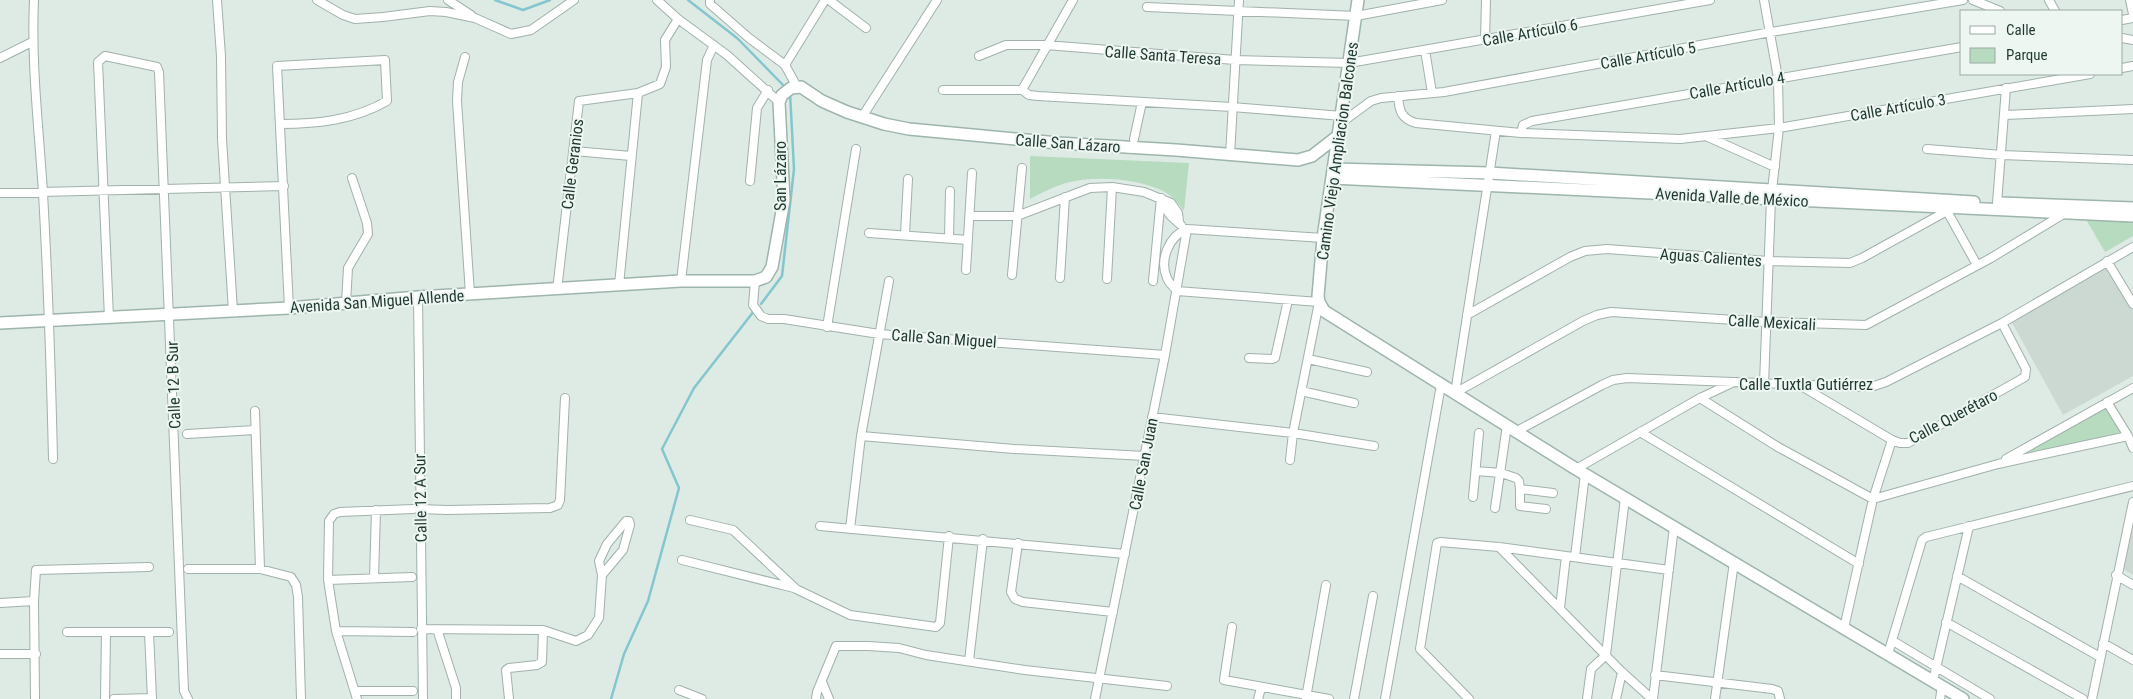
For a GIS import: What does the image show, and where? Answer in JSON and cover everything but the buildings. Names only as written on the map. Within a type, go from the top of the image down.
[{"type":"main road","name":"Camino Viejo Ampliacion Balcones","points":[[1319,302],[1318,289],[1323,238],[1358,0]]},
{"type":"main road","name":"Calle San Lázaro","points":[[788,92],[806,89],[822,101],[862,117],[909,128],[1058,143],[1306,159],[1339,135]]},
{"type":"main road","name":"San Lázaro","points":[[754,281],[766,277],[772,266],[784,200],[788,92]]},
{"type":"main road","name":"Avenida Valle de México","points":[[1333,173],[1772,194],[1947,207],[2133,216]]},
{"type":"main road","name":"Avenida Valle de México","points":[[1947,207],[1997,203],[2133,208]]},
{"type":"main road","name":"Avenida San Miguel Allende","points":[[0,323],[50,322],[289,308],[418,297],[681,281],[754,281]]},
{"type":"main road","points":[[1319,302],[1331,316],[1580,471],[1963,699]]},
{"type":"street","points":[[34,0],[32,42],[50,322],[53,459]]},
{"type":"street","points":[[217,0],[221,56],[222,128],[233,311]]},
{"type":"street","points":[[317,0],[343,15],[355,19],[430,11],[475,18]]},
{"type":"street","points":[[448,0],[475,18],[506,32],[531,30],[574,0]]},
{"type":"street","points":[[657,0],[678,19],[714,45],[768,90],[788,92],[785,65],[825,0]]},
{"type":"street","points":[[710,0],[710,4],[737,28],[785,65]]},
{"type":"street","points":[[829,0],[866,28]]},
{"type":"street","points":[[862,117],[937,0]]},
{"type":"street","points":[[1022,90],[1073,0]]},
{"type":"street","points":[[1230,155],[1239,0]]},
{"type":"street","points":[[1147,7],[1239,13],[1356,16],[1442,0]]},
{"type":"street","points":[[1485,40],[1486,0]]},
{"type":"street","name":"Calle Artículo 6","points":[[1350,63],[1710,0]]},
{"type":"street","points":[[1764,0],[1778,78],[1779,128],[1772,194],[1768,261],[1764,384]]},
{"type":"street","name":"Calle Artículo 5","points":[[1341,119],[1371,101],[1398,96],[1444,92],[1928,3],[1963,0]]},
{"type":"street","points":[[1973,0],[1998,10]]},
{"type":"street","points":[[2130,0],[2133,14]]},
{"type":"street","name":"Calle Geranios","points":[[557,290],[579,101],[638,93],[660,84],[666,67],[665,40],[678,19]]},
{"type":"street","points":[[0,58],[32,42]]},
{"type":"street","points":[[681,281],[708,60],[714,45]]},
{"type":"street","name":"Calle Santa Teresa","points":[[979,56],[1006,45],[1046,46],[1235,60],[1350,63]]},
{"type":"street","name":"Calle Artículo 4","points":[[1521,133],[1522,125],[1528,122],[1960,47]]},
{"type":"street","points":[[1425,50],[1432,93]]},
{"type":"street","name":"Calle 12 B Sur","points":[[104,191],[98,62],[105,56],[156,67],[160,72],[161,143],[165,189],[184,691],[187,699]]},
{"type":"street","points":[[465,57],[458,82],[457,101],[470,294]]},
{"type":"street","points":[[280,124],[322,123],[340,120],[371,110],[388,101],[386,60],[277,66],[289,308]]},
{"type":"street","name":"Calle Artículo 3","points":[[1496,131],[1680,139],[1779,128],[2084,75]]},
{"type":"street","points":[[1997,203],[2006,88]]},
{"type":"street","points":[[750,180],[757,108],[768,90]]},
{"type":"street","points":[[943,90],[1022,90],[1029,95],[1038,96],[1232,106],[1341,119]]},
{"type":"street","points":[[619,285],[638,93]]},
{"type":"street","points":[[1398,96],[1398,110],[1409,121],[1496,131],[1455,393]]},
{"type":"street","points":[[1134,139],[1142,102]]},
{"type":"street","points":[[2005,114],[2133,109]]},
{"type":"street","points":[[1706,136],[1775,168]]},
{"type":"street","points":[[827,327],[856,149]]},
{"type":"street","points":[[1928,149],[2133,160]]},
{"type":"street","points":[[574,151],[632,156]]},
{"type":"street","points":[[1012,275],[1022,168]]},
{"type":"street","points":[[966,270],[972,173]]},
{"type":"street","points":[[346,303],[348,268],[368,234],[352,178]]},
{"type":"street","points":[[905,234],[908,179]]},
{"type":"street","points":[[0,193],[284,186]]},
{"type":"street","points":[[970,216],[1017,216],[1090,188],[1112,187],[1144,192],[1164,200]]},
{"type":"street","points":[[1107,279],[1112,187]]},
{"type":"street","points":[[104,191],[109,318]]},
{"type":"street","points":[[949,238],[950,191]]},
{"type":"street","points":[[1060,278],[1066,196]]},
{"type":"street","points":[[1164,200],[1165,209],[1171,217],[1187,229]]},
{"type":"street","points":[[1153,281],[1164,200]]},
{"type":"street","name":"Calle Mexicali","points":[[1455,393],[1597,315],[1611,312],[1766,322],[1866,325],[1977,265],[2078,205]]},
{"type":"street","points":[[1947,207],[1977,265]]},
{"type":"street","name":"Aguas Calientes","points":[[1467,315],[1570,257],[1585,251],[1607,249],[1768,261],[1850,263],[1862,258],[1947,207]]},
{"type":"street","points":[[1290,460],[1293,433],[1319,302],[1177,291],[1166,277],[1165,261],[1170,242],[1175,236],[1187,229],[1323,238]]},
{"type":"street","name":"Calle San Juan","points":[[1095,699],[1166,355],[1187,229]]},
{"type":"street","points":[[868,233],[905,234],[968,240]]},
{"type":"street","name":"Calle Tuxtla Gutiérrez","points":[[1512,428],[1613,380],[1627,378],[1731,384],[1874,386],[1886,382],[2002,322],[2133,247]]},
{"type":"street","points":[[2107,261],[2133,304]]},
{"type":"street","name":"Calle San Miguel","points":[[754,281],[753,305],[761,316],[768,319],[784,319],[879,334],[1166,355]]},
{"type":"street","points":[[850,529],[861,436],[889,281]]},
{"type":"street","name":"Calle 12 A Sur","points":[[418,297],[417,508],[423,699]]},
{"type":"street","points":[[1249,358],[1272,360],[1275,358],[1288,300]]},
{"type":"street","name":"Calle Querétaro","points":[[1844,628],[1873,499],[1892,440],[1900,443],[1908,442],[2025,377],[2026,369],[2002,322]]},
{"type":"street","points":[[1308,359],[1368,372]]},
{"type":"street","points":[[1575,557],[1580,471],[1640,432],[1700,398],[1731,384]]},
{"type":"street","points":[[1385,699],[1441,385]]},
{"type":"street","points":[[1801,386],[1892,440]]},
{"type":"street","points":[[1998,464],[2133,388]]},
{"type":"street","points":[[1301,391],[1354,402]]},
{"type":"street","points":[[413,691],[356,695],[336,631],[328,580],[329,522],[334,514],[376,510],[417,508],[447,510],[550,508],[558,504],[560,500],[564,398]]},
{"type":"street","points":[[1700,398],[1778,448],[1873,499],[1998,464],[2128,436]]},
{"type":"street","points":[[2107,402],[2128,436],[2133,448]]},
{"type":"street","points":[[255,412],[260,570]]},
{"type":"street","points":[[1152,417],[1293,433],[1374,446]]},
{"type":"street","points":[[1495,508],[1501,473],[1504,434],[1512,428]]},
{"type":"street","points":[[187,434],[255,430]]},
{"type":"street","points":[[1640,432],[1859,564]]},
{"type":"street","points":[[1473,497],[1479,433]]},
{"type":"street","points":[[861,436],[1014,449],[1145,456]]},
{"type":"street","points":[[1476,471],[1501,473],[1516,478],[1519,481],[1520,506],[1546,509]]},
{"type":"street","points":[[1888,654],[1922,540],[1926,537],[2133,486]]},
{"type":"street","points":[[1520,489],[1553,493]]},
{"type":"street","points":[[1587,699],[1591,669],[1606,655],[1625,498]]},
{"type":"street","points":[[2092,699],[2116,575],[2133,502]]},
{"type":"street","points":[[374,578],[376,510]]},
{"type":"street","points":[[690,520],[733,530],[796,589]]},
{"type":"street","points":[[422,629],[543,630],[576,641],[588,635],[599,618],[602,575],[599,561],[606,544],[626,521],[629,521],[630,525],[623,550],[602,575]]},
{"type":"street","points":[[820,526],[983,539],[1125,554]]},
{"type":"street","points":[[1940,699],[1936,667],[1969,526]]},
{"type":"street","points":[[1652,699],[1674,527]]},
{"type":"street","points":[[682,560],[796,589],[850,615],[936,627],[940,623],[950,536]]},
{"type":"street","points":[[969,661],[983,539]]},
{"type":"street","points":[[1018,543],[1011,592],[1015,599],[1023,602],[1113,612]]},
{"type":"street","points":[[1469,699],[1420,649],[1437,543],[1499,547],[1669,570]]},
{"type":"street","points":[[1499,547],[1622,672],[1652,699]]},
{"type":"street","points":[[1560,608],[1566,556]]},
{"type":"street","points":[[1716,699],[1734,562]]},
{"type":"street","points":[[35,699],[34,601],[36,570],[149,567]]},
{"type":"street","points":[[188,569],[260,570],[291,577],[296,585],[298,597],[301,699]]},
{"type":"street","points":[[2116,575],[2133,585]]},
{"type":"street","points":[[1957,576],[2100,657]]},
{"type":"street","points":[[328,580],[412,577]]},
{"type":"street","points":[[1306,697],[1326,585]]},
{"type":"street","points":[[1354,699],[1373,596]]},
{"type":"street","points":[[0,603],[34,601]]},
{"type":"street","points":[[1946,622],[2083,699]]},
{"type":"street","points":[[1232,627],[1224,680],[1306,697],[1329,699]]},
{"type":"street","points":[[437,630],[456,688],[456,699]]},
{"type":"street","points":[[509,699],[506,670],[537,665],[542,662],[543,630]]},
{"type":"street","points":[[336,631],[413,632]]},
{"type":"street","points":[[67,632],[169,632]]},
{"type":"street","points":[[105,699],[106,632]]},
{"type":"street","points":[[114,699],[152,699],[149,632]]},
{"type":"street","points":[[1893,641],[1990,699]]},
{"type":"street","points":[[2103,643],[2133,660]]},
{"type":"street","points":[[816,699],[817,692],[836,646],[900,648],[926,655],[1167,686]]},
{"type":"street","points":[[0,654],[36,654]]},
{"type":"street","points":[[1616,699],[1622,672]]},
{"type":"street","points":[[1655,675],[1718,681],[1779,695]]},
{"type":"street","points":[[822,682],[829,699]]},
{"type":"street","points":[[1258,699],[1260,688]]},
{"type":"street","points":[[679,690],[702,699]]},
{"type":"shaded area","points":[[2108,263],[2133,306],[2133,376],[2063,415],[2010,319]]},
{"type":"shaded area","points":[[2133,518],[2133,575],[2123,569]]},
{"type":"green space","points":[[1030,156],[1189,163],[1184,211],[1165,192],[1143,184],[1116,179],[1090,179],[1066,183],[1030,199]]},
{"type":"green space","points":[[2084,216],[2133,218],[2133,236],[2105,252]]},
{"type":"green space","points":[[2109,404],[2128,436],[1998,464]]},
{"type":"waterway","points":[[495,0],[523,10],[550,0]]},
{"type":"waterway","points":[[688,0],[737,38],[783,85]]},
{"type":"waterway","points":[[761,304],[782,276],[794,169],[790,93]]},
{"type":"waterway","points":[[611,699],[624,654],[648,601],[679,488],[662,449],[694,388],[754,311]]}]
